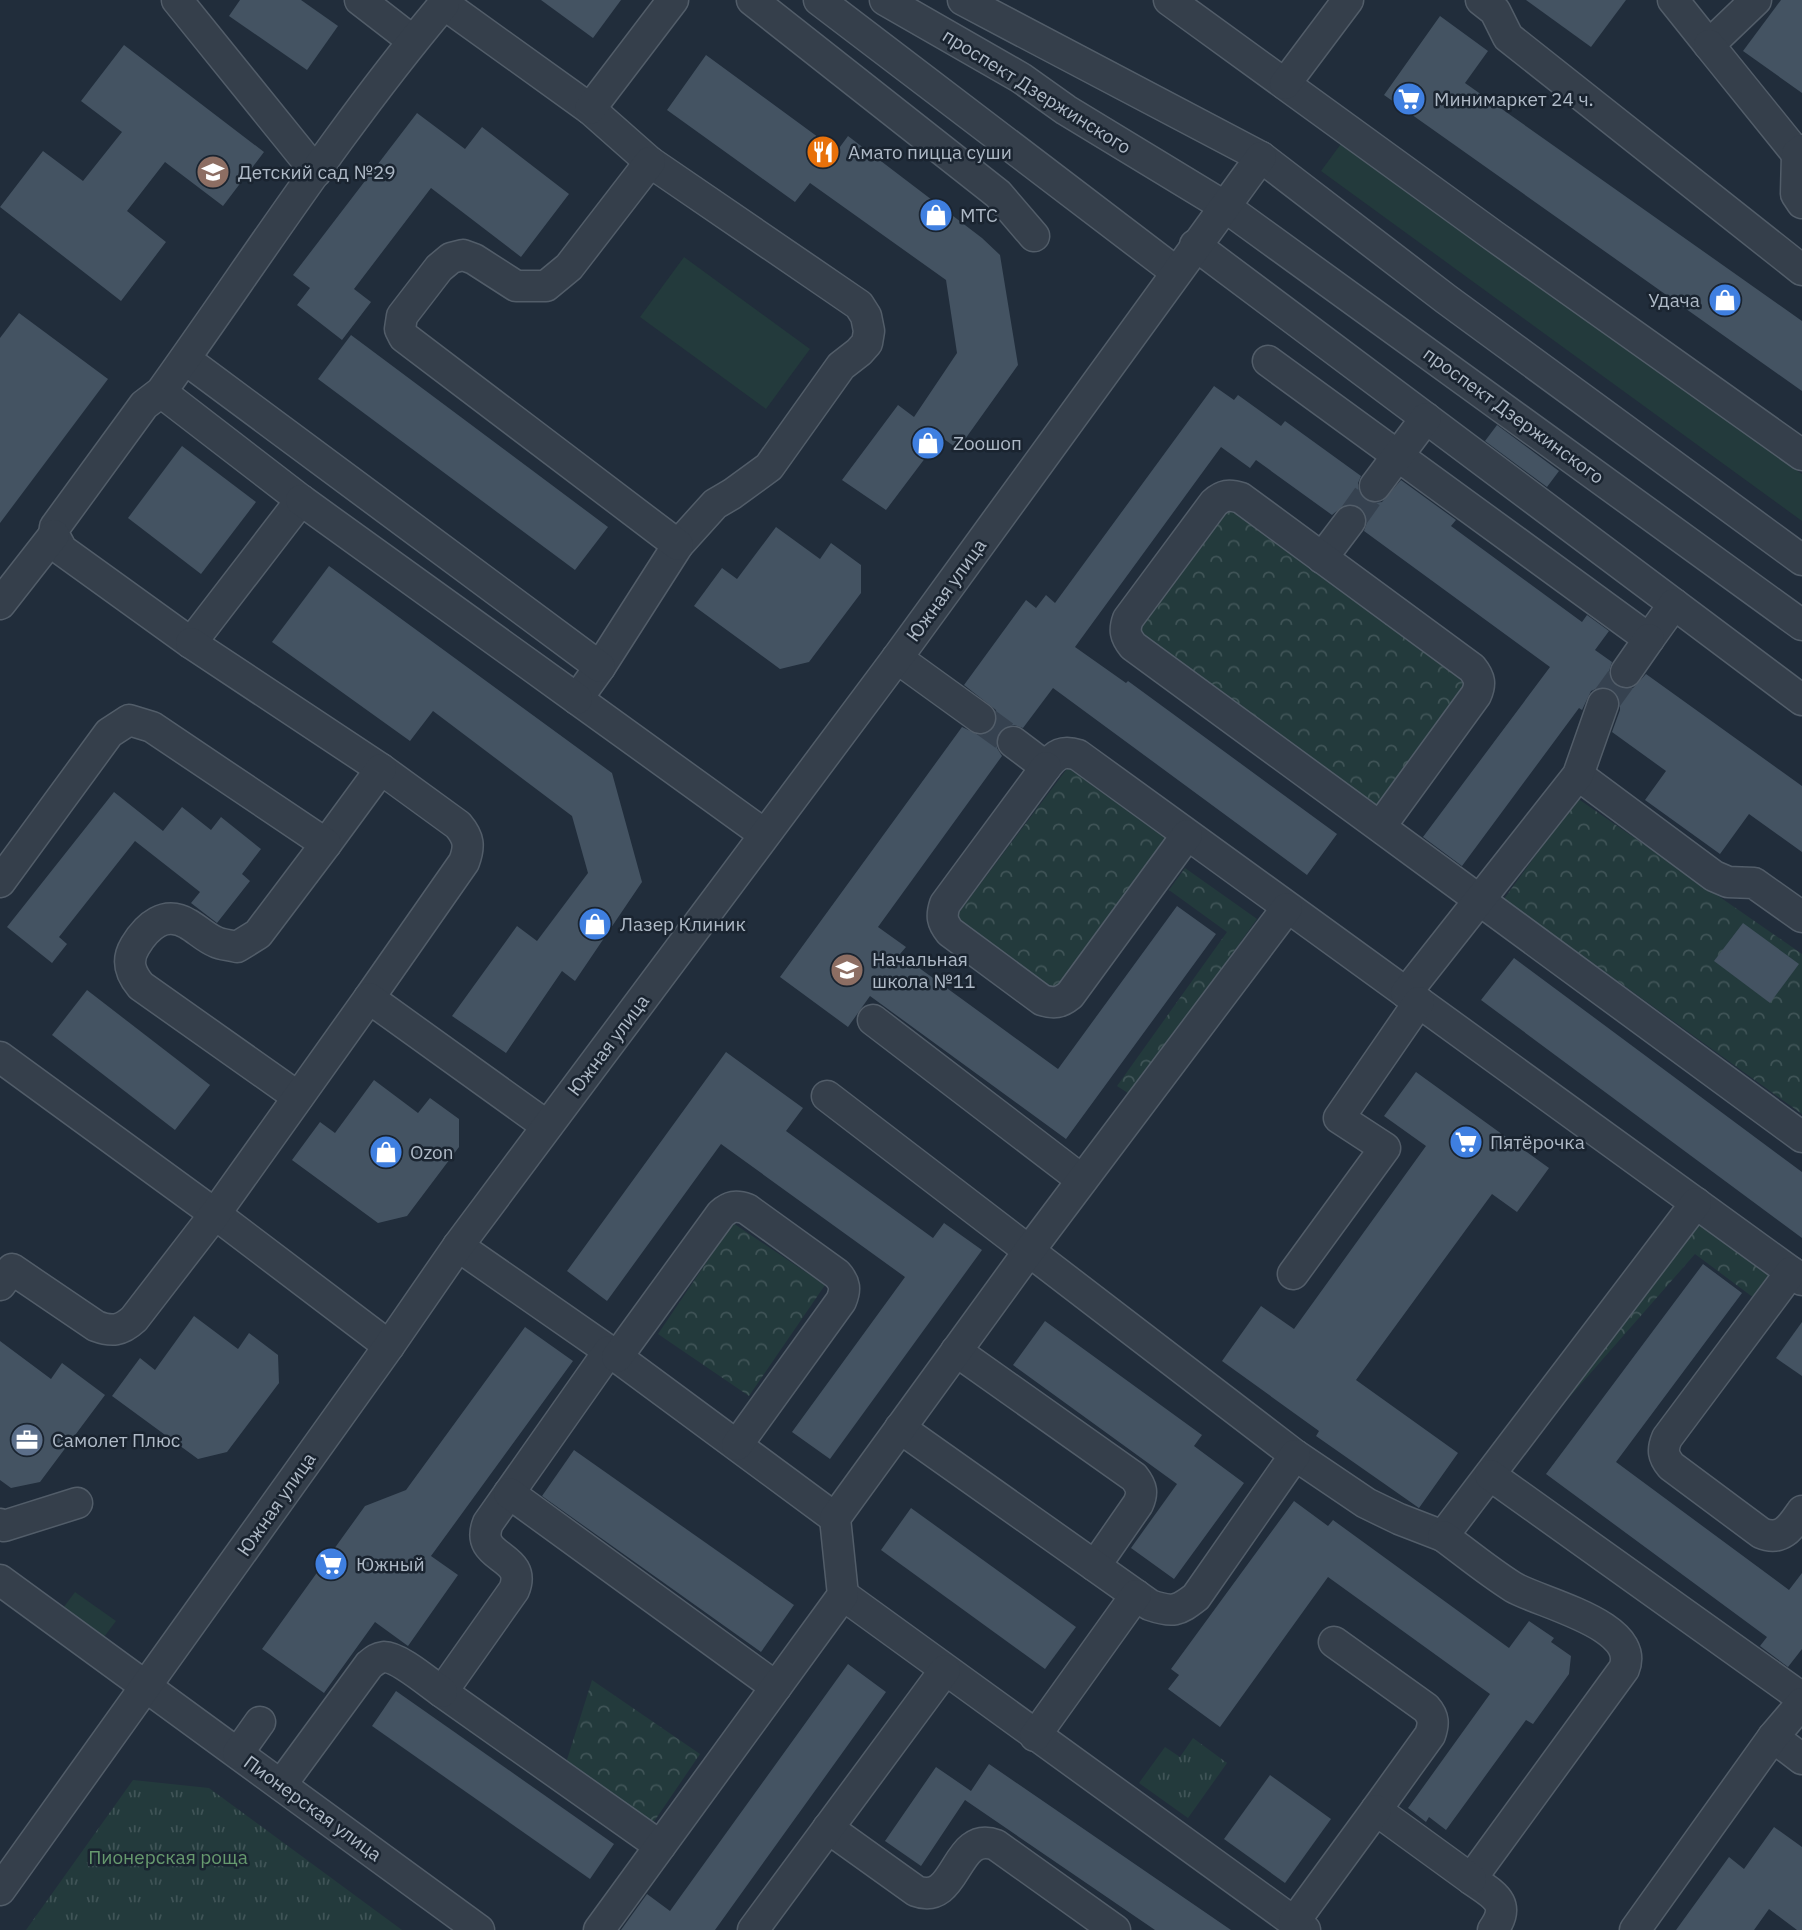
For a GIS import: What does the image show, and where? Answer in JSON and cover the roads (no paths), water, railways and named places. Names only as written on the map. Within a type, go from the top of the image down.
[{"type":"street","points":[[177,0],[316,172]]},
{"type":"street","points":[[360,0],[413,41]]},
{"type":"street","points":[[590,109],[673,0]]},
{"type":"street","points":[[752,0],[998,194],[1034,236]]},
{"type":"street","points":[[819,0],[1175,272]]},
{"type":"street","name":"проспект Дзержинского","points":[[885,0],[1021,78],[1066,110],[1224,206],[1802,625]]},
{"type":"street","name":"проспект Дзержинского","points":[[963,0],[996,10],[1261,157],[1446,299],[1802,560]]},
{"type":"street","points":[[1169,0],[1494,236],[1802,454]]},
{"type":"street","points":[[1285,83],[1348,0]]},
{"type":"street","points":[[1481,0],[1495,11],[1508,37],[1802,270]]},
{"type":"street","points":[[1673,0],[1799,152],[1796,194],[1802,203]]},
{"type":"street","points":[[1709,45],[1756,0]]},
{"type":"street","points":[[0,604],[54,535],[55,527],[144,405],[161,392],[316,172],[444,2],[590,109],[650,162],[859,306],[866,316],[869,331],[867,343],[841,366],[769,467],[715,504],[678,545],[577,699]]},
{"type":"street","points":[[1224,206],[1261,157]]},
{"type":"street","points":[[650,162],[569,267],[546,286],[516,286],[474,259],[463,255],[451,258],[439,268],[402,316],[400,329],[404,337],[678,545]]},
{"type":"street","name":"Южная улица","points":[[0,1890],[389,1346],[458,1245],[897,658],[1224,206]]},
{"type":"street","points":[[1195,245],[1802,700]]},
{"type":"street","points":[[185,359],[600,667]]},
{"type":"street","points":[[1269,362],[1649,639]]},
{"type":"street","points":[[161,392],[301,500],[764,834]]},
{"type":"street","points":[[1375,486],[1426,418]]},
{"type":"street","points":[[1380,827],[1476,695],[1480,686],[1478,676],[1472,668],[1241,498],[1221,496],[1128,619],[1126,638],[1133,646],[1802,1137]]},
{"type":"street","points":[[191,643],[301,500]]},
{"type":"street","points":[[1322,558],[1350,521]]},
{"type":"street","points":[[4,1271],[96,1326],[109,1331],[123,1329],[134,1319],[215,1214],[464,862],[469,849],[467,835],[458,825],[381,769],[191,643],[62,550],[54,535]]},
{"type":"street","points":[[1626,672],[1674,604]]},
{"type":"street","points":[[897,658],[980,718]]},
{"type":"street","points":[[1293,1274],[1385,1148],[1339,1118],[1412,998],[1479,899],[1578,775],[1603,704]]},
{"type":"street","points":[[0,882],[109,733],[129,720],[152,727],[326,844]]},
{"type":"street","points":[[1013,742],[1046,767]]},
{"type":"street","points":[[1187,835],[1070,995],[1062,1002],[1042,1000],[943,924],[945,904],[1046,767],[1059,753],[1079,755],[1796,1276],[1667,1438],[1663,1448],[1664,1458],[1671,1466],[1761,1533],[1771,1537],[1781,1535],[1802,1511]]},
{"type":"street","points":[[298,1097],[141,986],[132,975],[129,961],[134,947],[149,928],[160,920],[173,917],[186,922],[215,942],[237,947],[258,934],[381,769]]},
{"type":"street","points":[[1578,775],[1714,876],[1728,882],[1754,883],[1802,917]]},
{"type":"street","points":[[599,1930],[843,1595],[835,1518],[1029,1251],[1287,908]]},
{"type":"street","points":[[369,998],[547,1126]]},
{"type":"street","points":[[873,1020],[1082,1181]]},
{"type":"street","points":[[0,1056],[389,1346]]},
{"type":"street","points":[[827,1096],[1295,1455],[1366,1503],[1399,1520],[1443,1536],[1511,1586],[1533,1598],[1570,1609],[1590,1619],[1620,1642],[1628,1659],[1624,1669],[1471,1879]]},
{"type":"street","points":[[1443,1536],[1696,1203]]},
{"type":"street","points":[[442,1692],[518,1581],[516,1570],[486,1543],[484,1533],[488,1523],[720,1214],[728,1208],[738,1206],[747,1209],[837,1273],[845,1291],[841,1301],[737,1445]]},
{"type":"street","points":[[458,1245],[613,1354],[835,1518]]},
{"type":"street","points":[[956,1351],[1134,1477],[1140,1485],[1142,1495],[1139,1504],[1095,1566]]},
{"type":"street","points":[[900,1428],[1150,1605],[1165,1611],[1181,1609],[1196,1597],[1295,1455]]},
{"type":"street","points":[[1490,1475],[1802,1698]]},
{"type":"street","points":[[509,1493],[776,1687]]},
{"type":"street","points":[[0,1524],[4,1527],[77,1503]]},
{"type":"street","name":"Пионерская улица","points":[[0,1580],[479,1930]]},
{"type":"street","points":[[843,1595],[1299,1926],[1376,1810],[1430,1735],[1433,1726],[1432,1716],[1426,1708],[1335,1642]]},
{"type":"street","points":[[1035,1736],[1136,1595]]},
{"type":"street","points":[[281,1785],[369,1665],[386,1657],[396,1660],[660,1846]]},
{"type":"street","points":[[753,1930],[945,1670]]},
{"type":"street","points":[[1634,1930],[1773,1737],[1802,1703]]},
{"type":"street","points":[[238,1753],[260,1722]]},
{"type":"street","points":[[1773,1737],[1802,1759]]},
{"type":"street","points":[[1376,1810],[1494,1895],[1500,1903],[1502,1913],[1493,1930]]},
{"type":"street","points":[[828,1828],[916,1891],[926,1894],[936,1893],[977,1843],[996,1845],[1115,1930]]},
{"type":"tunnel","points":[[1350,521],[1375,486]]},
{"type":"tunnel","points":[[1603,704],[1626,672]]},
{"type":"tunnel","points":[[980,718],[1013,742]]},
{"type":"place","name":"Минимаркет 24 ч.","points":[[1409,99]]},
{"type":"place","name":"Амато пицца суши","points":[[823,152]]},
{"type":"place","name":"Детский сад №29","points":[[213,172]]},
{"type":"place","name":"МТС","points":[[936,215]]},
{"type":"place","name":"Удача","points":[[1725,300]]},
{"type":"place","name":"Zooшоп","points":[[928,443]]},
{"type":"place","name":"Лазер Клиник","points":[[595,924]]},
{"type":"place","name":"Начальная школа №11","points":[[847,970]]},
{"type":"place","name":"Пятёрочка","points":[[1466,1142]]},
{"type":"place","name":"Ozon","points":[[386,1152]]},
{"type":"place","name":"Самолет Плюс","points":[[27,1440]]},
{"type":"place","name":"Южный","points":[[331,1564]]},
{"type":"park label","name":"Пионерская роща","points":[[168,1857]]}]
